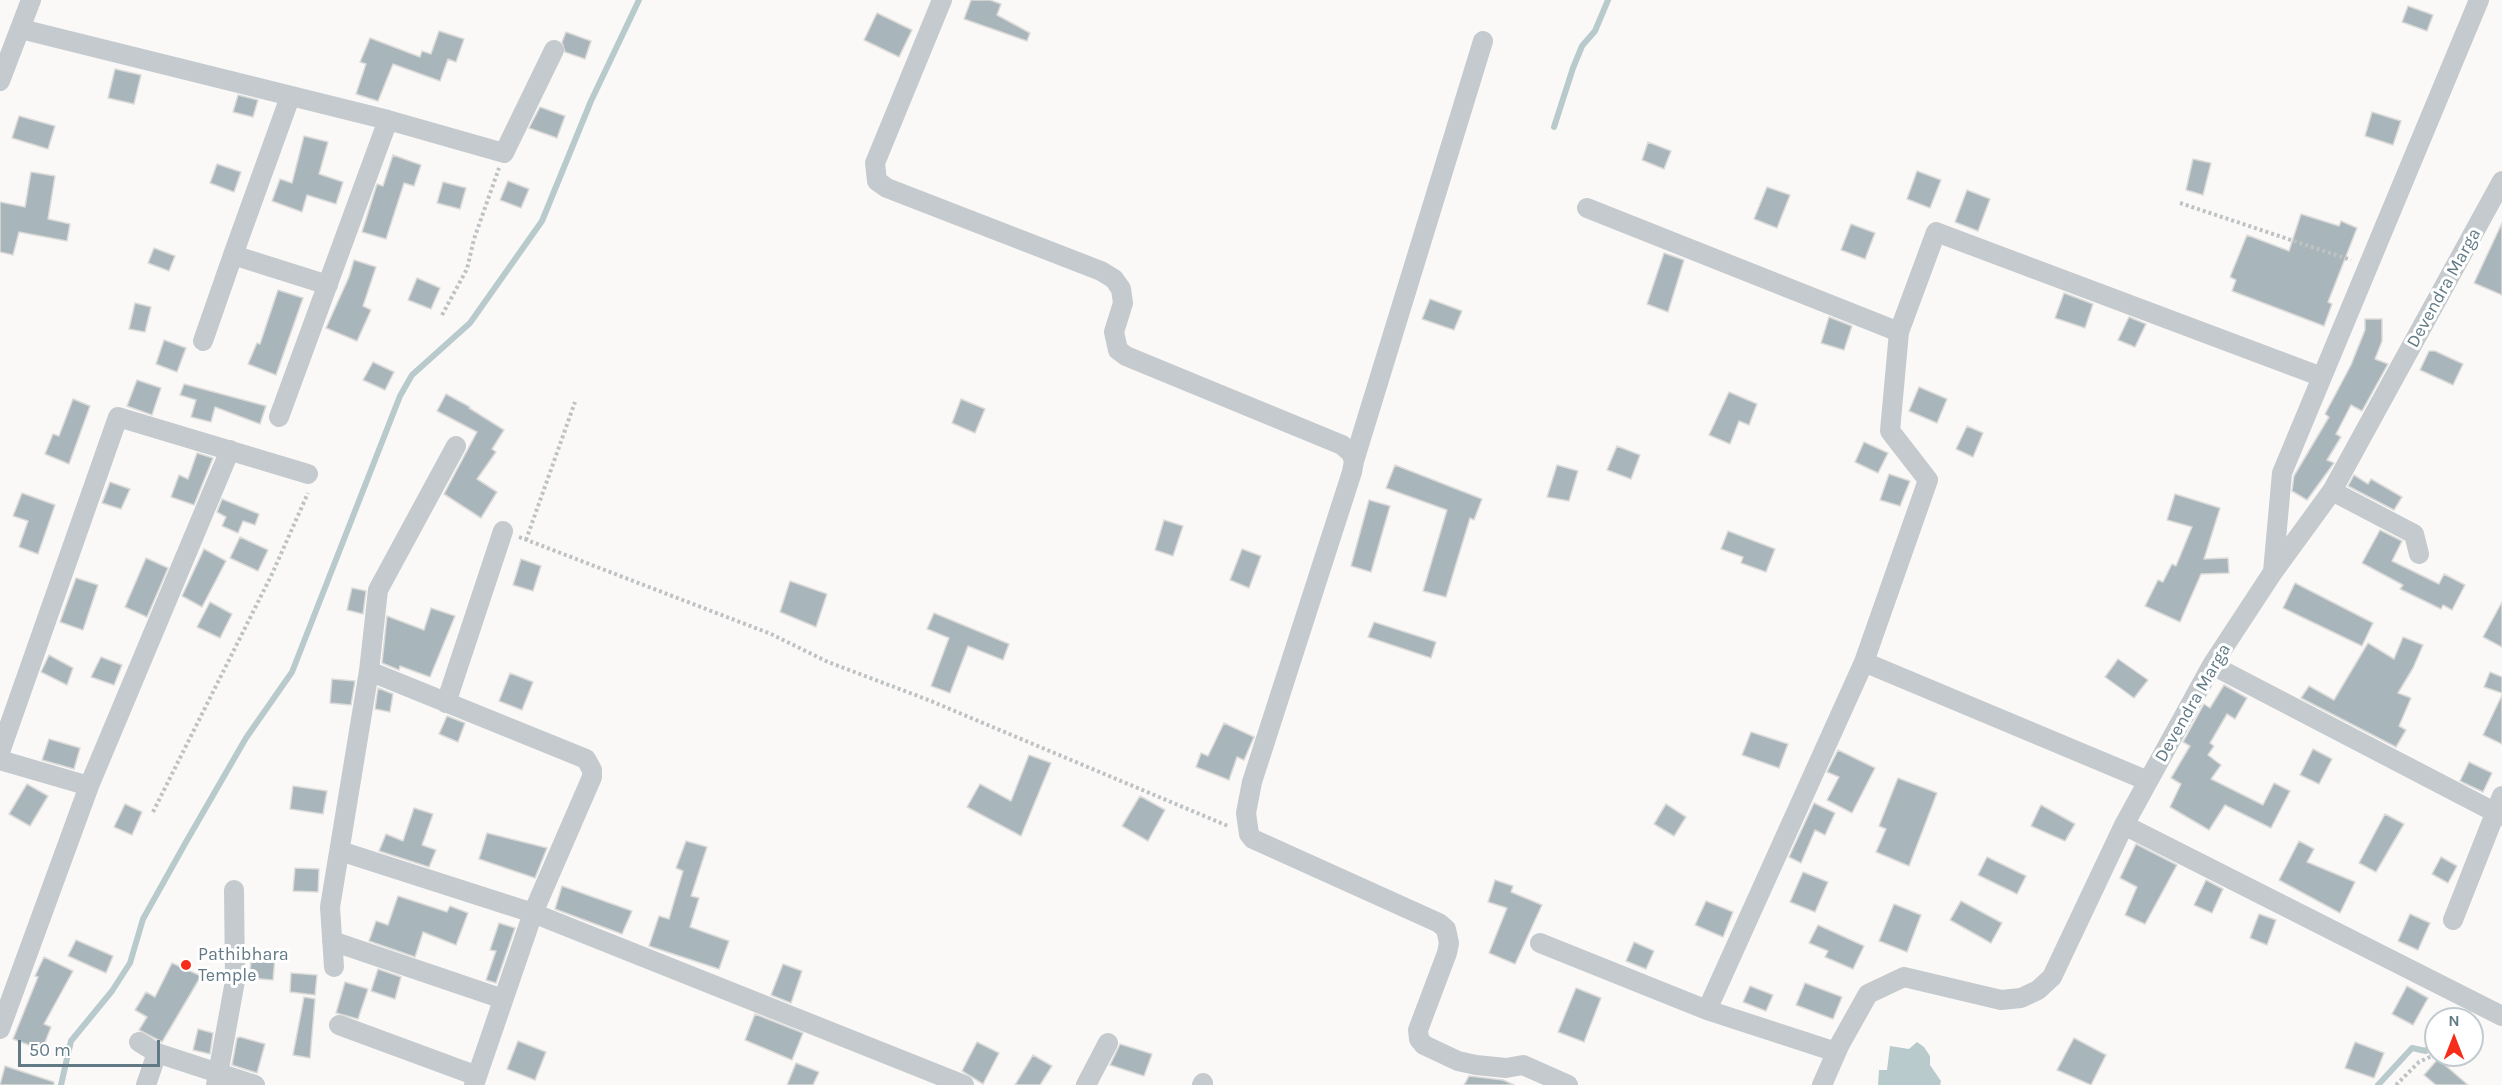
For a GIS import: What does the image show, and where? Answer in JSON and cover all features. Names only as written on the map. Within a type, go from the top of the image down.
[{"type":"street","points":[[0,81],[31,0]]},
{"type":"street","points":[[942,0],[875,163],[877,181],[888,188],[1101,271],[1114,279],[1121,289],[1123,303],[1114,332],[1118,350],[1126,356],[1342,445],[1351,453],[1354,461]]},
{"type":"street","points":[[2273,572],[2282,473],[2479,0]]},
{"type":"street","points":[[21,29],[388,120],[504,153],[554,50]]},
{"type":"street","points":[[1483,41],[1354,461],[1252,782],[1246,813],[1249,834],[1253,839],[1439,923],[1446,929],[1447,953],[1421,1019],[1419,1039],[1425,1045],[1503,1076],[1523,1065],[1568,1085]]},
{"type":"street","points":[[203,341],[290,97]]},
{"type":"street","points":[[279,417],[388,120]]},
{"type":"street","name":"Devendra Marga","points":[[1822,1085],[1836,1052],[1868,994],[1904,977],[2001,1000],[2021,998],[2038,990],[2052,977],[2124,825],[2212,665],[2273,572],[2332,491],[2502,181]]},
{"type":"street","points":[[1587,208],[1899,332]]},
{"type":"street","points":[[1707,1010],[1863,662],[1928,480],[1890,431],[1899,332],[1935,232],[2322,377]]},
{"type":"street","points":[[233,255],[328,285]]},
{"type":"street","points":[[0,752],[118,417],[308,474]]},
{"type":"street","points":[[334,967],[330,907],[369,671],[378,590],[456,446]]},
{"type":"street","points":[[0,1029],[89,786],[230,450]]},
{"type":"street","points":[[2332,491],[2414,534],[2419,554]]},
{"type":"street","points":[[446,703],[503,531]]},
{"type":"street","points":[[1863,662],[2148,782]]},
{"type":"street","points":[[2212,665],[2500,808],[2453,920]]},
{"type":"street","points":[[339,1025],[476,1080],[533,913],[592,777],[591,764],[586,759],[369,671]]},
{"type":"street","points":[[0,760],[89,786]]},
{"type":"street","points":[[2124,825],[2502,1016]]},
{"type":"street","points":[[340,851],[533,913],[961,1084]]},
{"type":"street","points":[[218,1079],[235,981],[234,890]]},
{"type":"street","points":[[332,941],[503,999]]},
{"type":"street","points":[[1540,943],[1707,1010],[1836,1052]]},
{"type":"street","points":[[139,1042],[156,1053],[218,1079],[255,1085]]},
{"type":"street","points":[[1086,1085],[1108,1043]]},
{"type":"street","points":[[146,1085],[156,1053]]},
{"type":"path","points":[[442,315],[467,269],[474,239],[504,153]]},
{"type":"path","points":[[2180,203],[2369,266]]},
{"type":"path","points":[[526,540],[575,402]]},
{"type":"path","points":[[153,812],[272,574],[308,492],[308,474]]},
{"type":"path","points":[[503,531],[771,634],[828,662],[926,699],[1249,834]]},
{"type":"path","points":[[2396,1085],[2424,1059]]},
{"type":"shaded area","points":[[1917,1042],[1930,1056],[1930,1065],[1941,1081],[1940,1085],[1878,1085],[1879,1070],[1887,1070],[1890,1046],[1909,1049]]},
{"type":"building","points":[[971,0],[990,0],[1001,4],[997,15],[1030,33],[1027,41],[964,19]]},
{"type":"building","points":[[2408,6],[2433,15],[2427,31],[2402,22]]},
{"type":"building","points":[[877,13],[912,30],[899,57],[864,40]]},
{"type":"building","points":[[439,31],[464,39],[456,62],[448,59],[440,81],[393,64],[378,101],[356,94],[366,64],[360,62],[370,38],[420,57],[422,51],[431,54]]},
{"type":"building","points":[[566,32],[591,41],[585,59],[565,52],[562,42]]},
{"type":"building","points":[[115,69],[141,75],[134,104],[108,98]]},
{"type":"building","points":[[238,95],[258,100],[253,117],[233,112]]},
{"type":"building","points":[[540,107],[565,116],[557,138],[529,128]]},
{"type":"building","points":[[2372,112],[2401,121],[2393,145],[2365,136]]},
{"type":"building","points":[[19,116],[55,126],[48,149],[12,138]]},
{"type":"building","points":[[304,136],[328,142],[319,174],[343,182],[336,204],[307,195],[302,212],[272,201],[280,179],[292,183]]},
{"type":"building","points":[[1648,142],[1671,151],[1664,169],[1642,160]]},
{"type":"building","points":[[393,155],[421,165],[414,186],[404,183],[386,239],[362,232],[377,184],[383,186]]},
{"type":"building","points":[[2193,159],[2211,163],[2203,195],[2186,190]]},
{"type":"building","points":[[217,164],[241,172],[234,192],[210,183]]},
{"type":"building","points":[[1917,171],[1941,180],[1930,208],[1907,199]]},
{"type":"building","points":[[31,172],[55,176],[48,219],[70,224],[67,241],[19,232],[13,255],[0,252],[0,202],[25,207]]},
{"type":"building","points":[[508,181],[529,189],[521,208],[500,200]]},
{"type":"building","points":[[443,182],[466,188],[460,209],[437,203]]},
{"type":"building","points":[[1767,187],[1790,195],[1777,228],[1754,219]]},
{"type":"building","points":[[1967,190],[1990,199],[1978,231],[1955,222]]},
{"type":"building","points":[[2301,214],[2339,226],[2341,221],[2357,228],[2328,302],[2332,304],[2324,326],[2232,291],[2236,280],[2230,277],[2247,235],[2289,251]]},
{"type":"building","points":[[2502,223],[2502,295],[2474,283]]},
{"type":"building","points":[[1851,224],[1875,233],[1865,259],[1841,250]]},
{"type":"building","points":[[154,248],[175,256],[169,271],[148,263]]},
{"type":"building","points":[[1664,253],[1684,260],[1668,312],[1647,304]]},
{"type":"building","points":[[354,260],[376,267],[363,306],[371,310],[357,341],[326,328],[349,277]]},
{"type":"building","points":[[417,278],[440,288],[431,309],[408,300]]},
{"type":"building","points":[[278,290],[303,298],[276,375],[248,364],[257,343],[260,344]]},
{"type":"building","points":[[2064,293],[2093,304],[2085,328],[2055,318]]},
{"type":"building","points":[[1430,299],[1462,311],[1454,330],[1422,319]]},
{"type":"building","points":[[135,303],[151,307],[145,332],[129,329]]},
{"type":"building","points":[[1829,317],[1852,326],[1844,350],[1821,343]]},
{"type":"building","points":[[2129,317],[2146,324],[2135,347],[2118,340]]},
{"type":"building","points":[[2365,319],[2382,319],[2382,341],[2375,359],[2388,364],[2362,411],[2351,405],[2336,434],[2341,437],[2327,460],[2334,463],[2307,500],[2292,491],[2294,476],[2329,417],[2325,414],[2351,365],[2365,330]]},
{"type":"building","points":[[164,340],[186,348],[177,372],[156,364]]},
{"type":"building","points":[[2429,351],[2435,351],[2463,364],[2453,385],[2420,370]]},
{"type":"building","points":[[373,362],[394,372],[385,390],[363,380]]},
{"type":"building","points":[[137,380],[161,388],[152,415],[127,406]]},
{"type":"building","points":[[184,384],[266,406],[260,424],[215,407],[211,422],[191,417],[196,400],[180,395]]},
{"type":"building","points":[[1919,387],[1947,399],[1937,423],[1909,411]]},
{"type":"building","points":[[1729,392],[1757,404],[1749,425],[1739,421],[1730,444],[1709,435]]},
{"type":"building","points":[[446,394],[504,430],[492,449],[496,452],[477,479],[497,492],[481,518],[444,494],[477,432],[437,411]]},
{"type":"building","points":[[73,399],[90,406],[69,464],[45,454],[53,434],[59,436]]},
{"type":"building","points":[[961,399],[985,409],[975,433],[952,423]]},
{"type":"building","points":[[1967,426],[1983,433],[1973,457],[1956,449]]},
{"type":"building","points":[[1864,442],[1888,453],[1878,473],[1855,462]]},
{"type":"building","points":[[1617,446],[1640,455],[1631,479],[1607,470]]},
{"type":"building","points":[[197,453],[213,458],[194,505],[171,497],[179,475],[188,479]]},
{"type":"building","points":[[1395,465],[1482,499],[1474,520],[1470,518],[1446,597],[1423,591],[1447,510],[1386,488]]},
{"type":"building","points":[[1557,465],[1578,471],[1569,501],[1547,497]]},
{"type":"building","points":[[1889,474],[1910,481],[1900,506],[1880,500]]},
{"type":"building","points":[[2354,475],[2368,484],[2371,479],[2402,497],[2394,510],[2348,486]]},
{"type":"building","points":[[110,482],[130,489],[121,509],[102,503]]},
{"type":"building","points":[[22,493],[55,505],[38,554],[19,547],[28,521],[13,516]]},
{"type":"building","points":[[2175,494],[2220,508],[2204,559],[2228,558],[2229,573],[2201,574],[2180,622],[2145,606],[2158,580],[2163,582],[2172,564],[2176,566],[2192,527],[2167,520]]},
{"type":"building","points":[[222,499],[259,514],[255,525],[243,521],[238,533],[222,526],[226,517],[217,512]]},
{"type":"building","points":[[1369,500],[1390,506],[1371,572],[1351,566]]},
{"type":"building","points":[[1164,520],[1183,526],[1173,556],[1155,550]]},
{"type":"building","points":[[2380,530],[2402,541],[2392,561],[2439,584],[2444,574],[2465,585],[2452,610],[2443,605],[2441,609],[2400,589],[2403,585],[2362,563]]},
{"type":"building","points":[[1728,531],[1775,549],[1766,572],[1741,563],[1743,557],[1721,549]]},
{"type":"building","points":[[240,537],[268,550],[258,571],[230,558]]},
{"type":"building","points":[[204,549],[226,561],[202,607],[182,596]]},
{"type":"building","points":[[1242,549],[1261,556],[1249,588],[1230,580]]},
{"type":"building","points":[[146,558],[168,568],[147,617],[125,607]]},
{"type":"building","points":[[521,559],[541,566],[533,591],[513,585]]},
{"type":"building","points":[[76,578],[98,585],[83,630],[60,622]]},
{"type":"building","points":[[790,581],[827,594],[816,627],[780,612]]},
{"type":"building","points":[[2295,583],[2373,623],[2362,646],[2283,608]]},
{"type":"building","points":[[352,588],[366,591],[363,614],[347,610]]},
{"type":"building","points":[[210,602],[232,614],[220,638],[197,627]]},
{"type":"building","points":[[2502,602],[2502,647],[2483,637]]},
{"type":"building","points":[[431,608],[455,616],[430,677],[400,666],[399,670],[382,663],[387,616],[424,630]]},
{"type":"building","points":[[934,613],[1009,644],[1003,660],[968,646],[950,693],[931,686],[949,638],[927,629]]},
{"type":"building","points":[[1374,622],[1436,642],[1431,658],[1368,637]]},
{"type":"building","points":[[2403,637],[2423,645],[2398,693],[2411,698],[2399,726],[2406,730],[2396,747],[2301,698],[2309,686],[2334,700],[2368,643],[2394,659]]},
{"type":"building","points":[[49,655],[73,668],[67,685],[41,672]]},
{"type":"building","points":[[101,657],[122,665],[114,685],[91,677]]},
{"type":"building","points":[[2118,659],[2148,680],[2134,698],[2105,677]]},
{"type":"building","points":[[2490,672],[2502,677],[2502,693],[2484,687]]},
{"type":"building","points":[[510,673],[533,682],[522,710],[499,701]]},
{"type":"building","points":[[332,679],[355,681],[351,705],[330,703]]},
{"type":"building","points":[[2224,685],[2247,698],[2235,719],[2227,714],[2210,743],[2214,746],[2208,755],[2221,765],[2211,779],[2263,805],[2274,783],[2290,791],[2271,828],[2225,805],[2209,830],[2170,807],[2181,784],[2171,778],[2190,746],[2183,742],[2204,704],[2210,708]]},
{"type":"building","points":[[378,688],[393,694],[390,712],[375,709]]},
{"type":"building","points":[[2502,695],[2502,744],[2483,735]]},
{"type":"building","points":[[447,716],[465,723],[458,742],[439,734]]},
{"type":"building","points":[[1224,723],[1254,737],[1244,760],[1237,757],[1229,780],[1196,767],[1201,753],[1208,756]]},
{"type":"building","points":[[1751,732],[1788,744],[1779,768],[1742,755]]},
{"type":"building","points":[[49,739],[80,748],[74,769],[42,760]]},
{"type":"building","points":[[2313,749],[2332,759],[2319,784],[2300,775]]},
{"type":"building","points":[[1838,750],[1875,768],[1852,813],[1827,800],[1839,777],[1827,772]]},
{"type":"building","points":[[1029,755],[1051,763],[1021,836],[967,807],[980,784],[1011,801]]},
{"type":"building","points":[[2469,762],[2492,773],[2483,792],[2460,781]]},
{"type":"building","points":[[1898,778],[1937,793],[1909,866],[1876,852],[1886,829],[1879,826]]},
{"type":"building","points":[[27,784],[48,796],[30,826],[9,814]]},
{"type":"building","points":[[293,786],[327,791],[323,814],[290,809]]},
{"type":"building","points":[[1140,796],[1165,810],[1148,841],[1122,826]]},
{"type":"building","points":[[1814,803],[1835,813],[1825,835],[1815,830],[1801,863],[1789,857]]},
{"type":"building","points":[[125,804],[142,812],[132,835],[114,827]]},
{"type":"building","points":[[1666,804],[1686,817],[1674,836],[1654,824]]},
{"type":"building","points":[[2041,805],[2075,824],[2065,841],[2031,826]]},
{"type":"building","points":[[414,808],[433,814],[422,845],[436,850],[429,867],[379,851],[386,834],[403,841]]},
{"type":"building","points":[[2385,814],[2404,824],[2376,872],[2359,863]]},
{"type":"building","points":[[487,833],[547,848],[535,878],[479,859]]},
{"type":"building","points":[[686,841],[707,847],[691,896],[699,898],[690,927],[729,941],[719,969],[649,946],[659,916],[669,919],[683,871],[676,868]]},
{"type":"building","points":[[2299,841],[2314,849],[2307,862],[2355,882],[2340,913],[2279,880]]},
{"type":"building","points":[[2136,844],[2177,865],[2145,924],[2125,915],[2137,887],[2120,878]]},
{"type":"building","points":[[1987,857],[2026,876],[2017,894],[1978,875]]},
{"type":"building","points":[[2441,857],[2457,866],[2448,883],[2432,874]]},
{"type":"building","points":[[295,868],[319,869],[318,892],[293,891]]},
{"type":"building","points":[[1803,872],[1828,882],[1815,912],[1790,902]]},
{"type":"building","points":[[1495,880],[1513,886],[1511,892],[1542,905],[1515,964],[1489,953],[1507,908],[1488,902]]},
{"type":"building","points":[[2206,880],[2223,889],[2212,913],[2194,905]]},
{"type":"building","points":[[562,886],[632,911],[622,934],[555,909]]},
{"type":"building","points":[[398,896],[447,912],[450,906],[468,913],[456,945],[423,932],[415,957],[369,941],[376,921],[388,925]]},
{"type":"building","points":[[1706,901],[1733,912],[1723,937],[1695,925]]},
{"type":"building","points":[[1961,901],[2002,923],[1991,943],[1950,920]]},
{"type":"building","points":[[1894,904],[1921,915],[1907,952],[1879,941]]},
{"type":"building","points":[[2259,914],[2276,920],[2267,945],[2250,938]]},
{"type":"building","points":[[2410,914],[2430,923],[2418,950],[2398,941]]},
{"type":"building","points":[[499,923],[515,928],[496,983],[486,980],[496,951],[490,950]]},
{"type":"building","points":[[1818,925],[1864,946],[1853,969],[1825,957],[1828,951],[1809,943]]},
{"type":"building","points":[[76,940],[113,956],[106,973],[68,956]]},
{"type":"building","points":[[1634,942],[1654,951],[1646,969],[1626,961]]},
{"type":"building","points":[[252,954],[275,957],[273,980],[249,978]]},
{"type":"building","points":[[44,957],[73,971],[44,1024],[51,1027],[42,1050],[13,1039]]},
{"type":"building","points":[[172,963],[201,976],[162,1042],[139,1030],[147,1017],[135,1010],[146,992],[155,997]]},
{"type":"building","points":[[783,964],[802,971],[791,1003],[771,995]]},
{"type":"building","points":[[378,969],[401,977],[395,999],[371,991]]},
{"type":"building","points":[[291,973],[317,975],[315,995],[290,992]]},
{"type":"building","points":[[345,982],[368,989],[358,1019],[336,1013]]},
{"type":"building","points":[[1805,983],[1842,997],[1833,1019],[1796,1005]]},
{"type":"building","points":[[1750,986],[1773,995],[1766,1011],[1743,1002]]},
{"type":"building","points":[[2407,986],[2428,998],[2413,1025],[2392,1014]]},
{"type":"building","points":[[1576,988],[1601,998],[1584,1042],[1558,1032]]},
{"type":"building","points":[[304,997],[315,999],[310,1058],[293,1055]]},
{"type":"building","points":[[755,1014],[803,1033],[792,1060],[745,1040]]},
{"type":"building","points":[[198,1029],[213,1033],[210,1054],[193,1050]]},
{"type":"building","points":[[237,1038],[265,1044],[257,1073],[232,1065]]},
{"type":"building","points":[[2074,1038],[2106,1055],[2091,1085],[2057,1070]]},
{"type":"building","points":[[518,1041],[546,1052],[535,1080],[507,1069]]},
{"type":"building","points":[[977,1042],[999,1053],[983,1084],[962,1071]]},
{"type":"building","points":[[2355,1042],[2384,1053],[2374,1078],[2345,1068]]},
{"type":"building","points":[[1120,1044],[1152,1054],[1144,1076],[1110,1065]]},
{"type":"building","points":[[1033,1055],[1052,1066],[1040,1085],[1015,1085]]},
{"type":"building","points":[[796,1063],[819,1072],[813,1085],[787,1085]]},
{"type":"building","points":[[5,1066],[54,1082],[54,1085],[0,1085]]},
{"type":"building","points":[[2431,1067],[2447,1067],[2468,1085],[2436,1085],[2424,1075]]},
{"type":"building","points":[[1469,1076],[1503,1080],[1514,1085],[1464,1085]]},
{"type":"waterway","points":[[61,1085],[71,1041],[112,991],[130,963],[143,919],[246,738],[292,672],[400,396],[412,375],[470,323],[542,221],[591,101],[639,0]]},
{"type":"waterway","points":[[1554,127],[1582,46],[1595,31],[1608,0]]},
{"type":"waterway","points":[[2378,1085],[2412,1048],[2424,1051]]},
{"type":"place","name":"Pathibhara Temple","points":[[186,965]]}]
